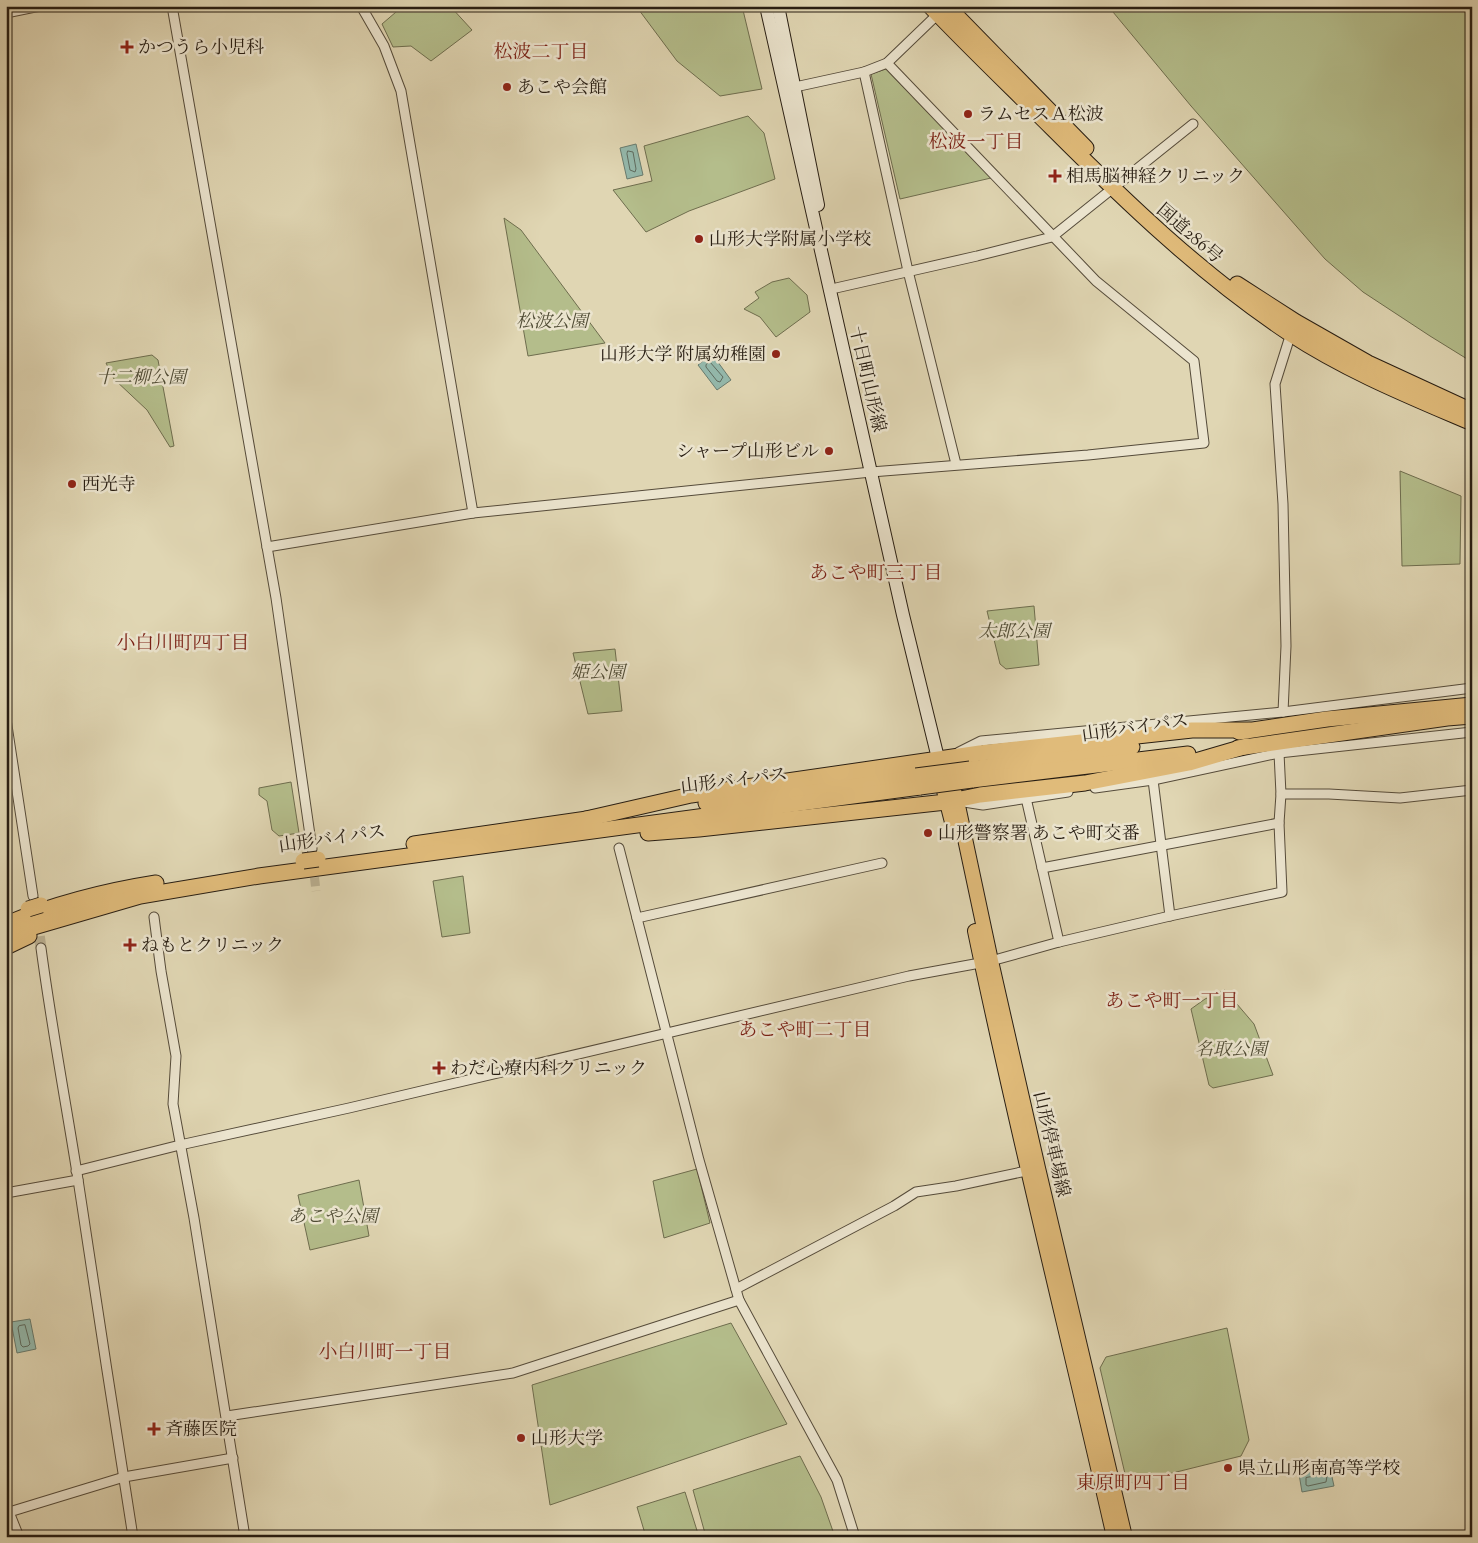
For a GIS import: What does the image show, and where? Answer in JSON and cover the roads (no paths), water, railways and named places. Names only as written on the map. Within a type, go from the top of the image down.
[{"type":"highway","name":"国道286号","points":[[940,8],[1117,186],[1293,328],[1359,374],[1472,423]]},
{"type":"highway","name":"国道286号","points":[[1293,328],[1472,411]]},
{"type":"highway","points":[[1443,713],[1472,700]]},
{"type":"highway","name":"山形バイパス","points":[[6,935],[140,896],[250,877],[503,843],[971,775],[1247,746],[1443,713],[1472,705]]},
{"type":"highway","name":"山形バイパス","points":[[971,775],[1327,719],[1443,713],[1472,717]]},
{"type":"highway","points":[[586,819],[691,795],[894,764],[1192,730],[1249,730]]},
{"type":"highway","points":[[503,843],[699,829],[951,802],[980,795],[1094,781],[1189,763],[1247,746]]},
{"type":"highway","name":"山形バイパス","points":[[6,924],[65,903],[117,889],[311,856],[586,819],[918,782]]},
{"type":"highway","points":[[6,914],[34,903],[117,889]]},
{"type":"highway","points":[[6,947],[68,916]]},
{"type":"main road","name":"十日町山形線","points":[[766,6],[787,105],[874,472]]},
{"type":"main road","name":"十日町山形線","points":[[778,6],[903,615],[937,754],[941,759]]},
{"type":"main road","name":"山形停車場線","points":[[941,759],[1114,1537]]},
{"type":"main road","name":"山形停車場線","points":[[1033,1169],[1125,1537]]},
{"type":"street","points":[[6,13],[40,6]]},
{"type":"street","points":[[172,6],[267,547],[288,677],[311,856]]},
{"type":"street","points":[[361,6],[384,46],[401,91],[473,513]]},
{"type":"street","points":[[794,87],[864,72],[887,63],[940,8]]},
{"type":"street","points":[[267,547],[473,513],[956,464],[1088,455],[1204,443],[1194,361],[1096,281],[887,63]]},
{"type":"street","points":[[864,72],[908,271],[956,464]]},
{"type":"street","points":[[836,288],[1052,237],[1193,124]]},
{"type":"street","points":[[1283,712],[1286,646],[1280,452],[1275,384],[1293,328]]},
{"type":"street","points":[[941,759],[981,741],[1283,712],[1472,688]]},
{"type":"street","points":[[6,719],[34,903]]},
{"type":"street","points":[[951,802],[984,805],[1154,780],[1279,753],[1472,732]]},
{"type":"street","points":[[6,1193],[77,1176],[180,1145],[349,1108],[909,976],[986,962],[1059,942],[1282,892],[1279,823],[1281,794],[1279,753]]},
{"type":"street","points":[[1154,780],[1160,845],[1170,916]]},
{"type":"street","points":[[1281,794],[1329,794],[1400,798],[1471,791]]},
{"type":"street","points":[[1026,798],[1059,942]]},
{"type":"street","points":[[1042,868],[1279,823]]},
{"type":"street","points":[[619,848],[699,1160],[739,1300],[837,1480],[855,1537]]},
{"type":"street","points":[[637,918],[882,863]]},
{"type":"street","points":[[154,917],[161,971],[176,1056],[173,1104],[227,1416],[245,1537]]},
{"type":"street","points":[[41,948],[53,1035],[77,1176],[133,1537]]},
{"type":"street","points":[[736,1289],[894,1206],[916,1192],[956,1186],[1033,1169]]},
{"type":"street","points":[[227,1416],[513,1373],[739,1300]]},
{"type":"street","points":[[19,1537],[8,1512],[124,1477],[233,1458]]},
{"type":"water","points":[[636,144],[643,175],[627,179],[620,148]]},
{"type":"water","points":[[712,354],[731,380],[717,390],[698,365]]},
{"type":"water","points":[[30,1319],[36,1349],[17,1353],[11,1322]]},
{"type":"water","points":[[1330,1468],[1334,1486],[1302,1492],[1299,1474]]},
{"type":"tunnel","points":[[313,864],[316,891]]},
{"type":"tunnel","points":[[37,920],[41,948]]},
{"type":"place","name":"かつうら小児科","points":[[127,47]]},
{"type":"place","name":"あこや会館","points":[[507,87]]},
{"type":"place","name":"ラムセスＡ松波","points":[[968,114]]},
{"type":"place","name":"相馬脳神経クリニック","points":[[1055,176]]},
{"type":"place","name":"山形大学附属小学校","points":[[699,239]]},
{"type":"place","name":"山形大学 附属幼稚園","points":[[776,354]]},
{"type":"place","name":"シャープ山形ビル","points":[[829,451]]},
{"type":"place","name":"西光寺","points":[[72,484]]},
{"type":"place","name":"山形警察署 あこや町交番","points":[[928,833]]},
{"type":"place","name":"ねもとクリニック","points":[[130,945]]},
{"type":"place","name":"わだ心療内科クリニック","points":[[439,1068]]},
{"type":"place","name":"斉藤医院","points":[[154,1429]]},
{"type":"place","name":"山形大学","points":[[521,1438]]},
{"type":"place","name":"県立山形南高等学校","points":[[1228,1468]]},
{"type":"district","name":"松波二丁目","points":[[541,51]]},
{"type":"district","name":"松波一丁目","points":[[976,141]]},
{"type":"district","name":"あこや町三丁目","points":[[876,572]]},
{"type":"district","name":"小白川町四丁目","points":[[183,642]]},
{"type":"district","name":"あこや町一丁目","points":[[1172,1000]]},
{"type":"district","name":"あこや町二丁目","points":[[805,1029]]},
{"type":"district","name":"小白川町一丁目","points":[[385,1351]]},
{"type":"district","name":"東原町四丁目","points":[[1133,1482]]},
{"type":"park label","name":"松波公園","points":[[552,321]]},
{"type":"park label","name":"十二柳公園","points":[[141,377]]},
{"type":"park label","name":"太郎公園","points":[[1014,631]]},
{"type":"park label","name":"姫公園","points":[[598,672]]},
{"type":"park label","name":"名取公園","points":[[1231,1049]]},
{"type":"park label","name":"あこや公園","points":[[333,1216]]}]
